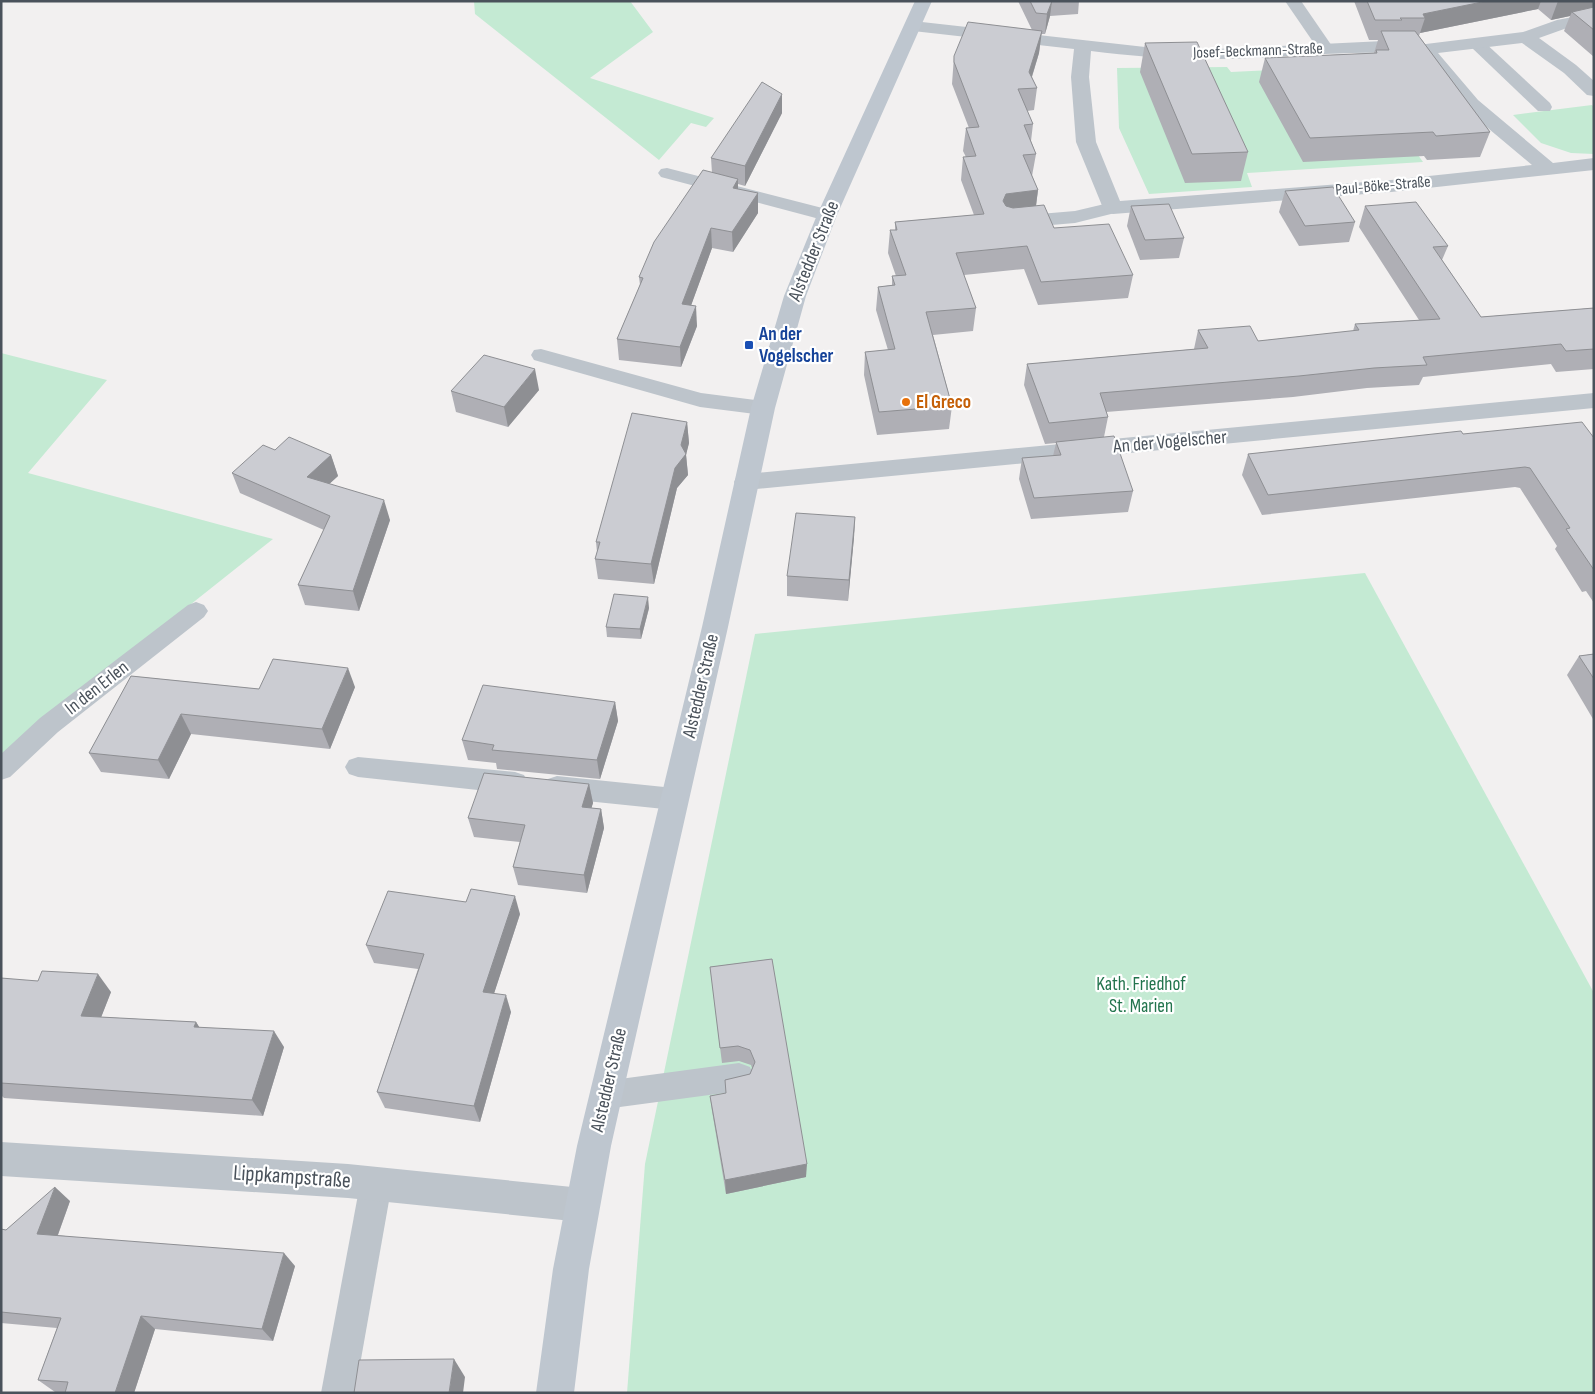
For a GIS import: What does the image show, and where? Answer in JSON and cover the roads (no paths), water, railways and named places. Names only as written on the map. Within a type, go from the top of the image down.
[{"type":"street","name":"Alstedder Straße","points":[[555,1393],[560,1341],[582,1205],[605,1095],[715,627],[763,408],[795,296],[827,216],[924,1]]},
{"type":"street","name":"Josef-Beckmann-Straße","points":[[913,26],[1154,53],[1217,54],[1384,46],[1426,49],[1526,37],[1563,24],[1594,18]]},
{"type":"street","points":[[1526,37],[1570,68],[1594,91]]},
{"type":"street","points":[[1083,46],[1080,77],[1086,142],[1113,208]]},
{"type":"street","points":[[1426,49],[1471,104],[1549,169]]},
{"type":"street","name":"Paul-Böke-Straße","points":[[1113,208],[1391,186],[1594,164]]},
{"type":"street","name":"An der Vogelscher","points":[[746,482],[1594,400]]},
{"type":"street","name":"Lippkampstraße","points":[[1,1159],[376,1184],[582,1205]]},
{"type":"lane","points":[[1293,1],[1326,49]]},
{"type":"lane","points":[[1476,43],[1544,107]]},
{"type":"lane","points":[[667,173],[827,216]]},
{"type":"lane","points":[[1011,223],[1075,217],[1113,208]]},
{"type":"lane","points":[[541,355],[700,400],[763,408]]},
{"type":"lane","name":"In den Erlen","points":[[1,770],[49,725],[196,611]]},
{"type":"lane","points":[[358,767],[674,799]]},
{"type":"lane","points":[[605,1095],[739,1077]]},
{"type":"lane","points":[[338,1393],[376,1184]]},
{"type":"place","name":"An der Vogelscher","points":[[749,345]]},
{"type":"place","name":"El Greco","points":[[906,402]]},
{"type":"park label","name":"Kath. Friedhof St. Marien","points":[[1141,995]]}]
